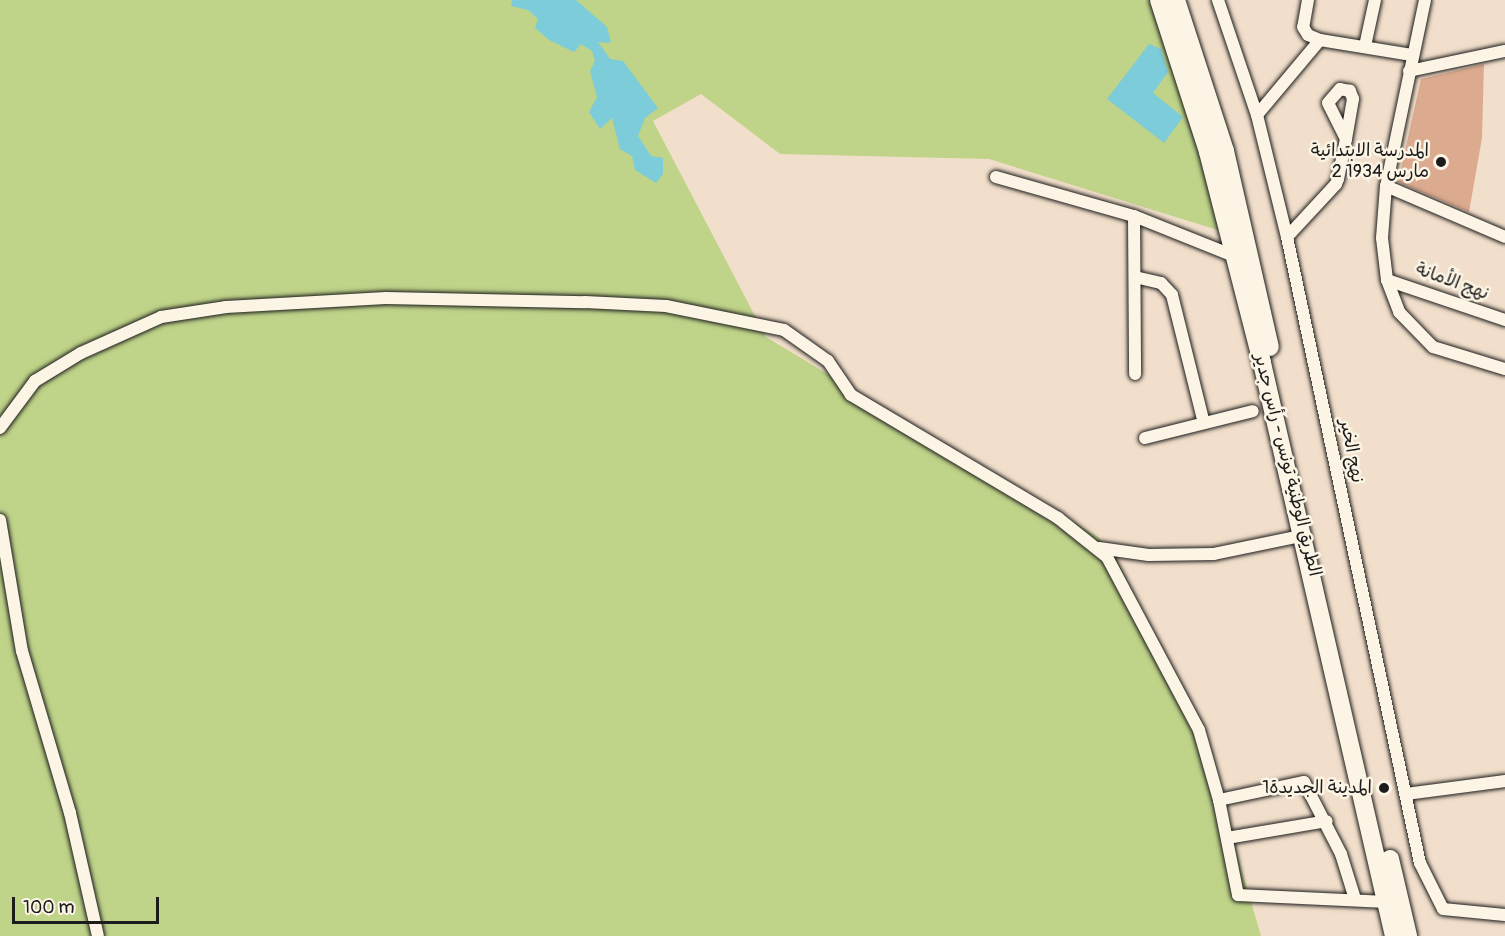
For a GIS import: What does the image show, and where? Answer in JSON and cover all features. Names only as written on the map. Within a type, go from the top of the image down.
[{"type":"main road","name":"الطريق الوطنية تونس - رأس جدير","points":[[1159,0],[1208,152],[1305,535],[1394,936]]},
{"type":"main road","name":"الطريق الوطنية تونس - رأس جدير","points":[[1176,0],[1225,151],[1408,936]]},
{"type":"street","name":"نهج الخير","points":[[1218,0],[1257,115],[1287,237],[1420,863],[1443,909],[1505,915]]},
{"type":"street","points":[[1308,0],[1303,27],[1308,35],[1320,40],[1412,55]]},
{"type":"street","points":[[1365,46],[1375,0]]},
{"type":"street","points":[[1425,0],[1386,186],[1382,238],[1387,280],[1399,312],[1433,347],[1505,369]]},
{"type":"street","points":[[1257,115],[1320,40]]},
{"type":"street","points":[[1409,71],[1505,51]]},
{"type":"street","points":[[1287,237],[1334,188],[1346,139]]},
{"type":"street","points":[[996,177],[1134,216],[1234,256]]},
{"type":"street","points":[[1386,186],[1505,237]]},
{"type":"street","points":[[1134,216],[1135,374]]},
{"type":"street","points":[[1135,277],[1159,282],[1172,295],[1204,423]]},
{"type":"street","name":"نهج الأمانة","points":[[1387,280],[1505,320]]},
{"type":"street","points":[[0,428],[34,381],[81,353],[161,317],[226,307],[386,298],[666,306],[784,330],[828,361],[851,395],[1099,548],[1149,555],[1214,554],[1305,535]]},
{"type":"street","points":[[1145,438],[1253,411]]},
{"type":"street","points":[[0,519],[22,651],[70,813],[98,936]]},
{"type":"street","points":[[1099,548],[1198,730],[1219,800],[1238,895],[1387,902]]},
{"type":"street","points":[[1219,800],[1302,781],[1326,821],[1355,899]]},
{"type":"street","points":[[1406,794],[1505,781]]},
{"type":"street","points":[[1227,838],[1326,821]]},
{"type":"green space","points":[[0,0],[1151,0],[1224,232],[989,159],[780,154],[701,94],[653,121],[766,337],[1097,536],[1113,552],[1200,727],[1261,936],[0,936]]},
{"type":"water","points":[[512,0],[576,0],[607,27],[611,43],[598,42],[610,59],[623,61],[658,108],[645,118],[638,136],[651,156],[663,158],[663,174],[656,183],[635,170],[632,156],[620,149],[612,118],[600,129],[589,112],[597,97],[590,71],[595,61],[592,51],[581,44],[574,52],[549,40],[535,28],[538,19],[528,10],[511,6]]},
{"type":"water","points":[[1149,44],[1161,49],[1168,72],[1153,93],[1183,117],[1164,143],[1107,99]]},
{"type":"building","name":"المدرسة الابتدائية 2 مارس 1934","points":[[1484,64],[1482,138],[1469,212],[1398,182],[1421,79]]},
{"type":"place","name":"المدرسة الابتدائية 2 مارس 1934","points":[[1441,162]]},
{"type":"place","name":"المدينة الجديدة1","points":[[1384,788]]}]
